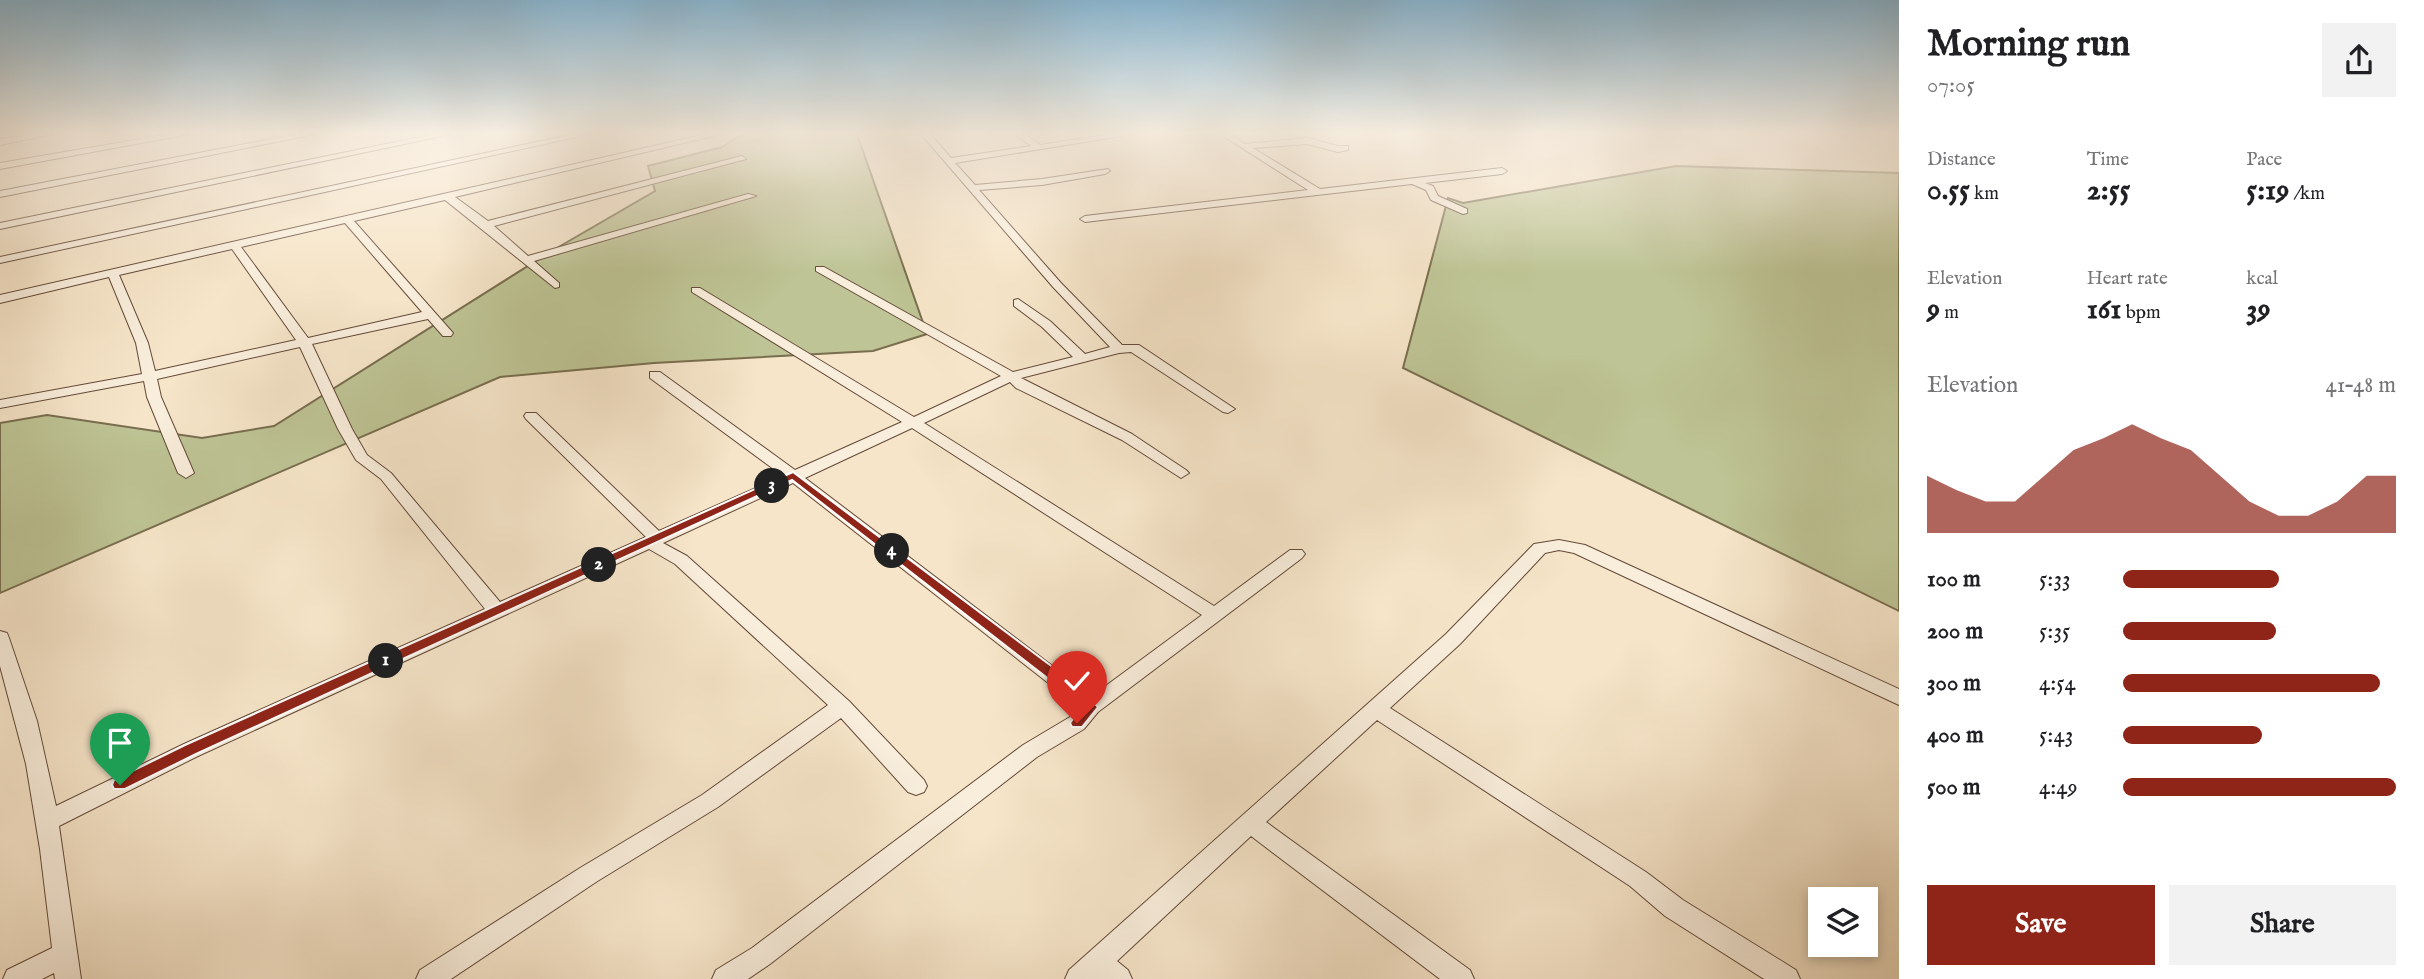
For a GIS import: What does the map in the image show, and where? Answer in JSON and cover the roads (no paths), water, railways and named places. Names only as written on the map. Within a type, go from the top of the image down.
[{"type":"street","points":[[0,194],[74,180]]},
{"type":"street","points":[[0,226],[226,180]]},
{"type":"street","points":[[0,260],[374,180]]},
{"type":"street","points":[[0,299],[522,180]]},
{"type":"street","points":[[486,225],[662,180]]},
{"type":"street","points":[[963,180],[1057,285],[1119,349]]},
{"type":"street","points":[[970,188],[1055,180]]},
{"type":"street","points":[[1298,180],[1316,191]]},
{"type":"street","points":[[1411,180],[1430,188],[1434,198],[1463,211]]},
{"type":"street","points":[[1085,219],[1414,180]]},
{"type":"street","points":[[526,260],[751,196]]},
{"type":"street","points":[[448,197],[486,225],[555,285]]},
{"type":"street","points":[[348,220],[447,333]]},
{"type":"street","points":[[235,246],[304,341],[332,396],[340,422],[362,460],[377,467],[386,477],[496,611]]},
{"type":"street","points":[[820,269],[1011,376],[1021,385],[1126,437],[1181,473]]},
{"type":"street","points":[[113,274],[142,343],[154,397],[186,472]]},
{"type":"street","points":[[696,290],[857,387],[1215,615]]},
{"type":"street","points":[[1018,303],[1083,358]]},
{"type":"street","points":[[0,404],[151,376],[432,314]]},
{"type":"street","points":[[49,820],[191,750],[1011,376],[1119,349],[1134,348],[1228,409]]},
{"type":"street","points":[[654,374],[793,476],[1073,690],[1091,707]]},
{"type":"street","points":[[531,416],[653,540],[681,560],[842,706],[916,786]]},
{"type":"street","points":[[1078,979],[1453,639],[1540,548],[1559,545],[1578,549],[1624,573],[1899,698]]},
{"type":"street","points":[[725,979],[761,956],[1030,751],[1077,723],[1091,707],[1297,554]]},
{"type":"street","points":[[0,638],[18,686],[49,820],[66,966],[16,979]]},
{"type":"street","points":[[429,979],[588,875],[710,801],[842,706]]},
{"type":"street","points":[[1375,708],[1638,879],[1674,908],[1787,979]]},
{"type":"street","points":[[1250,823],[1461,979]]},
{"type":"street","points":[[1098,961],[1119,979]]}]
